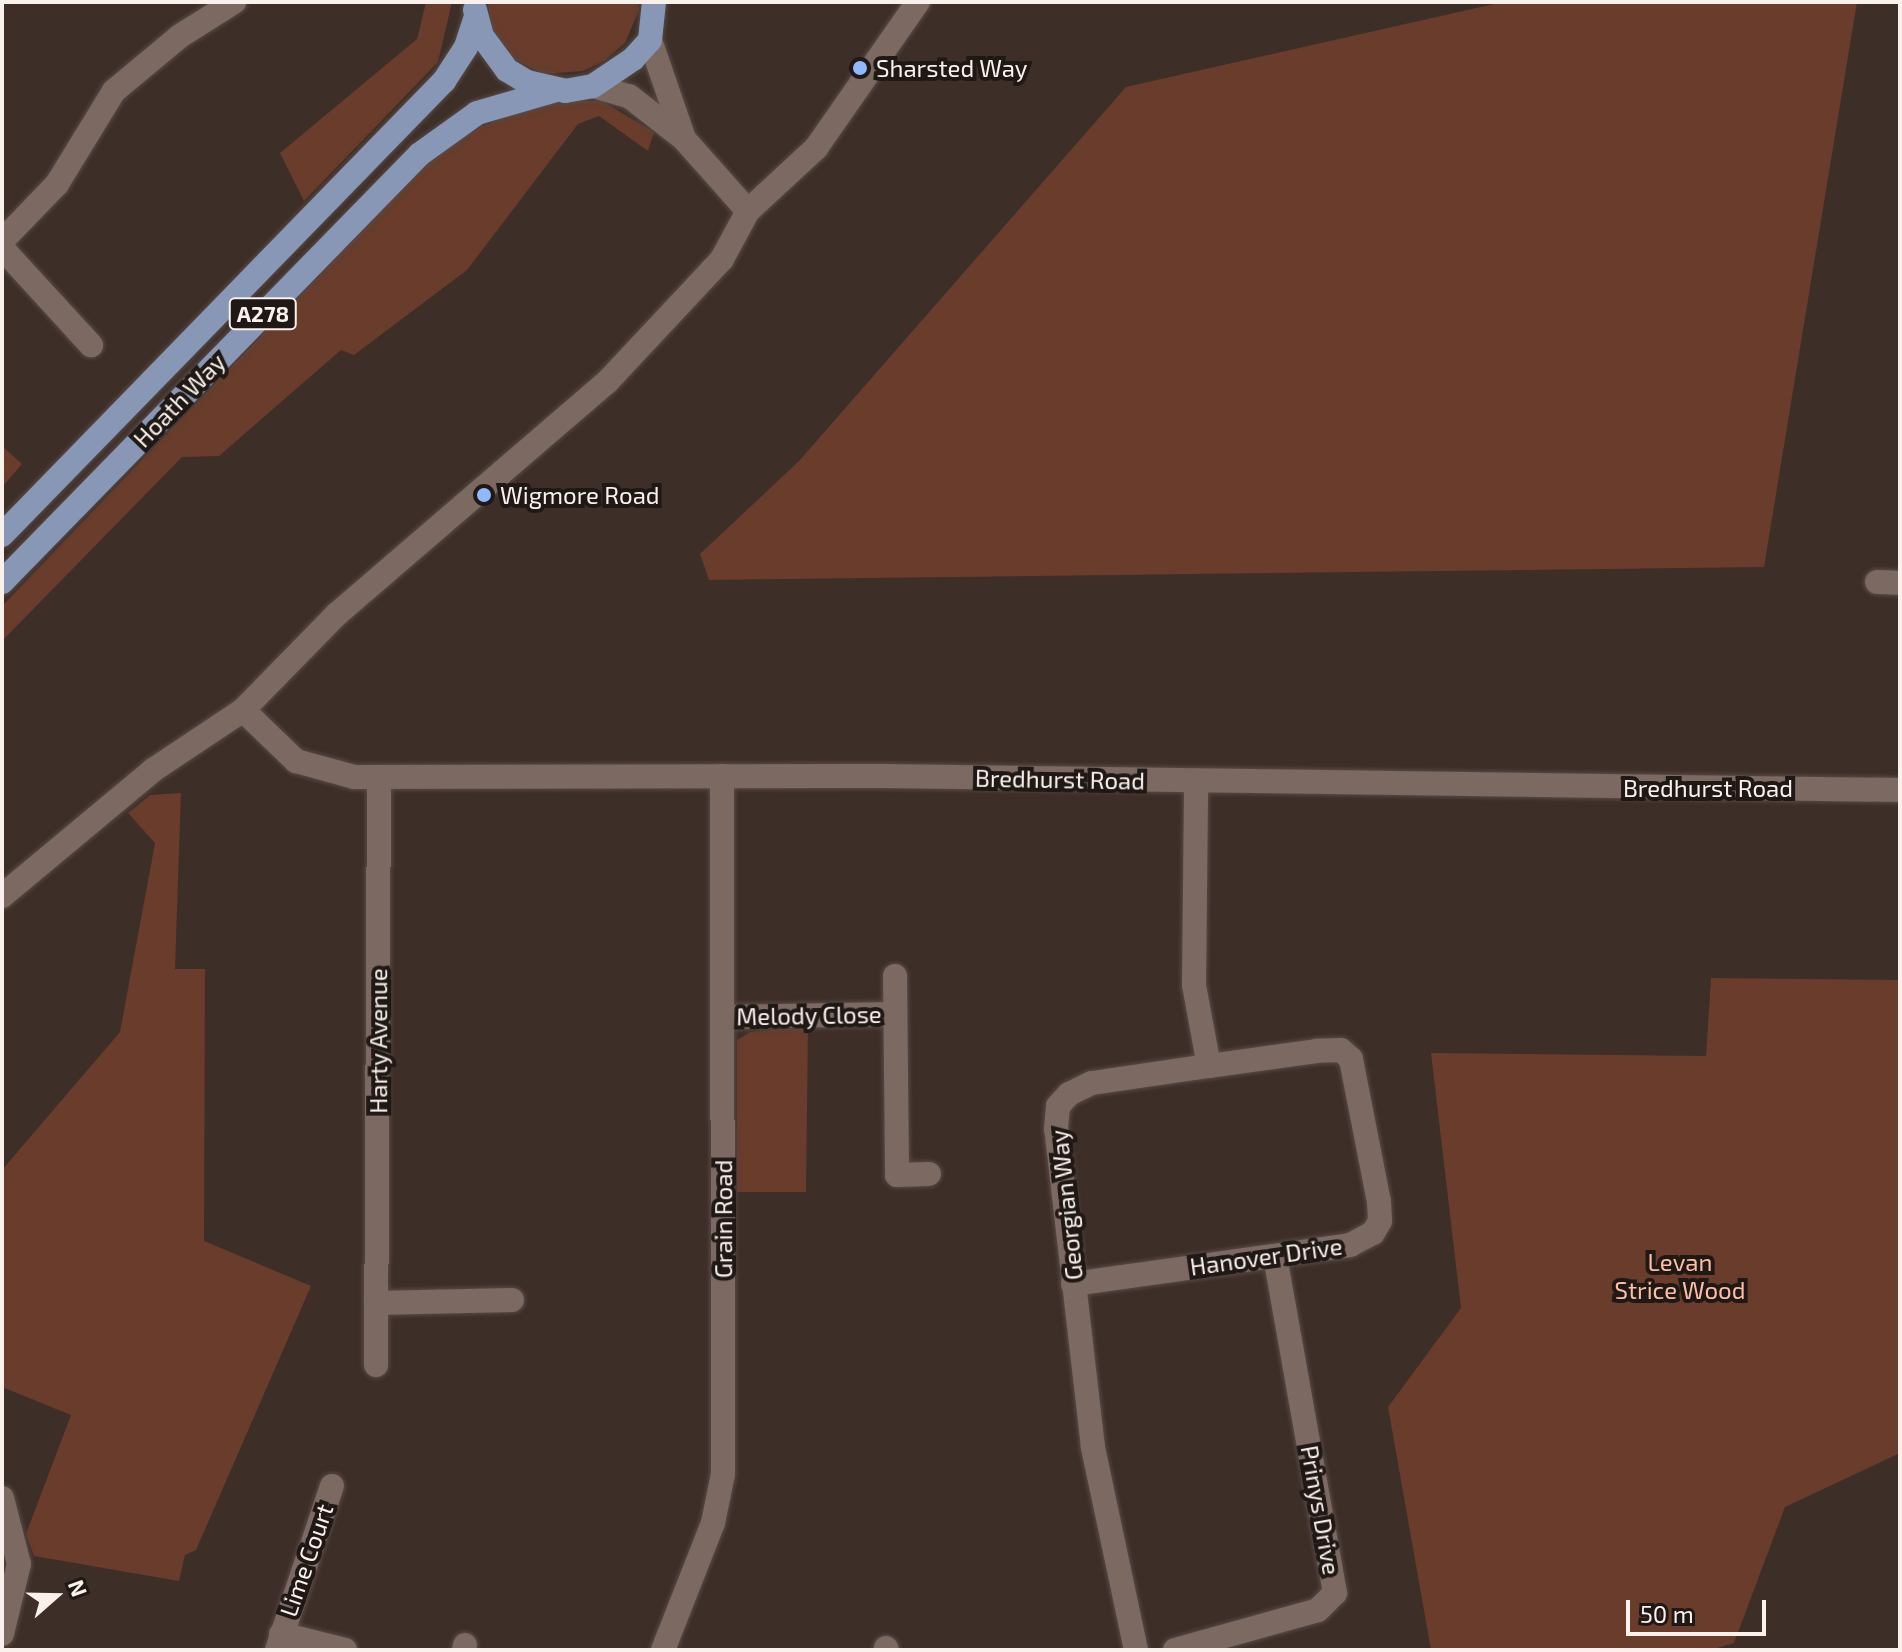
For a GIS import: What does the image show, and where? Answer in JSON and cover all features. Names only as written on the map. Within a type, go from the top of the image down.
[{"type":"main road","points":[[593,86],[614,75],[650,40],[654,2]]},
{"type":"main road","points":[[475,9],[491,53],[507,70],[553,91]]},
{"type":"main road","name":"Hoath Way","points":[[2,535],[444,81],[466,47],[475,9]]},
{"type":"main road","name":"Hoath Way","points":[[2,582],[420,154],[477,113],[553,91],[593,86]]},
{"type":"street","points":[[2,241],[57,184],[114,91],[180,36],[234,2]]},
{"type":"street","points":[[2,896],[153,770],[243,710],[337,614],[607,382],[722,259],[748,211],[816,148],[918,2]]},
{"type":"street","points":[[650,40],[684,139]]},
{"type":"street","points":[[593,86],[629,96],[684,139],[748,211]]},
{"type":"street","points":[[2,248],[91,345]]},
{"type":"street","name":"Bredhurst Road","points":[[243,710],[296,761],[323,772],[379,778],[722,776],[1900,790]]},
{"type":"street","name":"Grain Road","points":[[663,1650],[713,1523],[723,1474],[722,776]]},
{"type":"street","name":"Harty Avenue","points":[[376,1365],[379,778]]},
{"type":"street","points":[[1196,781],[1194,985],[1209,1066]]},
{"type":"street","name":"Melody Close","points":[[895,976],[897,1175],[929,1174]]},
{"type":"street","name":"Melody Close","points":[[724,1017],[894,1014]]},
{"type":"street","name":"Hanover Drive","points":[[1073,1284],[1350,1245],[1373,1233],[1380,1221],[1351,1059],[1341,1050],[1317,1051],[1209,1066]]},
{"type":"street","name":"Georgian Way","points":[[1136,1650],[1093,1447],[1073,1284],[1058,1106],[1069,1094],[1092,1083],[1209,1066]]},
{"type":"street","name":"Prinys Drive","points":[[1175,1650],[1318,1610],[1335,1593],[1275,1256]]},
{"type":"street","points":[[376,1303],[512,1300]]},
{"type":"street","name":"Lime Court","points":[[332,1486],[279,1642],[345,1650]]},
{"type":"street","points":[[2,1498],[19,1564],[2,1634]]},
{"type":"green space","points":[[426,2],[452,2],[438,62],[304,201],[280,153],[417,39]]},
{"type":"green space","points":[[487,2],[638,2],[639,10],[625,43],[604,61],[583,71],[544,74],[512,58],[493,31]]},
{"type":"green space","points":[[1503,2],[1857,2],[1764,567],[709,580],[700,554],[799,461],[1126,87]]},
{"type":"green space","points":[[550,100],[602,101],[654,132],[648,151],[599,116],[578,124],[467,270],[354,355],[341,350],[219,456],[182,457],[2,641],[2,606],[430,160],[478,128]]},
{"type":"green space","points":[[2,446],[22,464],[2,487]]},
{"type":"green space","points":[[181,793],[175,969],[205,969],[204,1241],[311,1286],[196,1550],[185,1555],[179,1581],[34,1556],[26,1534],[71,1415],[2,1387],[2,1170],[120,1032],[155,843],[128,813],[150,795]]},
{"type":"green space","name":"Levan Strice Wood","points":[[1711,978],[1900,980],[1900,1453],[1785,1507],[1734,1643],[1711,1650],[1431,1650],[1388,1407],[1461,1308],[1431,1053],[1706,1056]]},
{"type":"green space","points":[[808,1027],[806,1192],[737,1192],[737,1040],[750,1032]]},
{"type":"place","name":"Sharsted Way","points":[[860,68]]},
{"type":"place","name":"Wigmore Road","points":[[484,495]]}]
